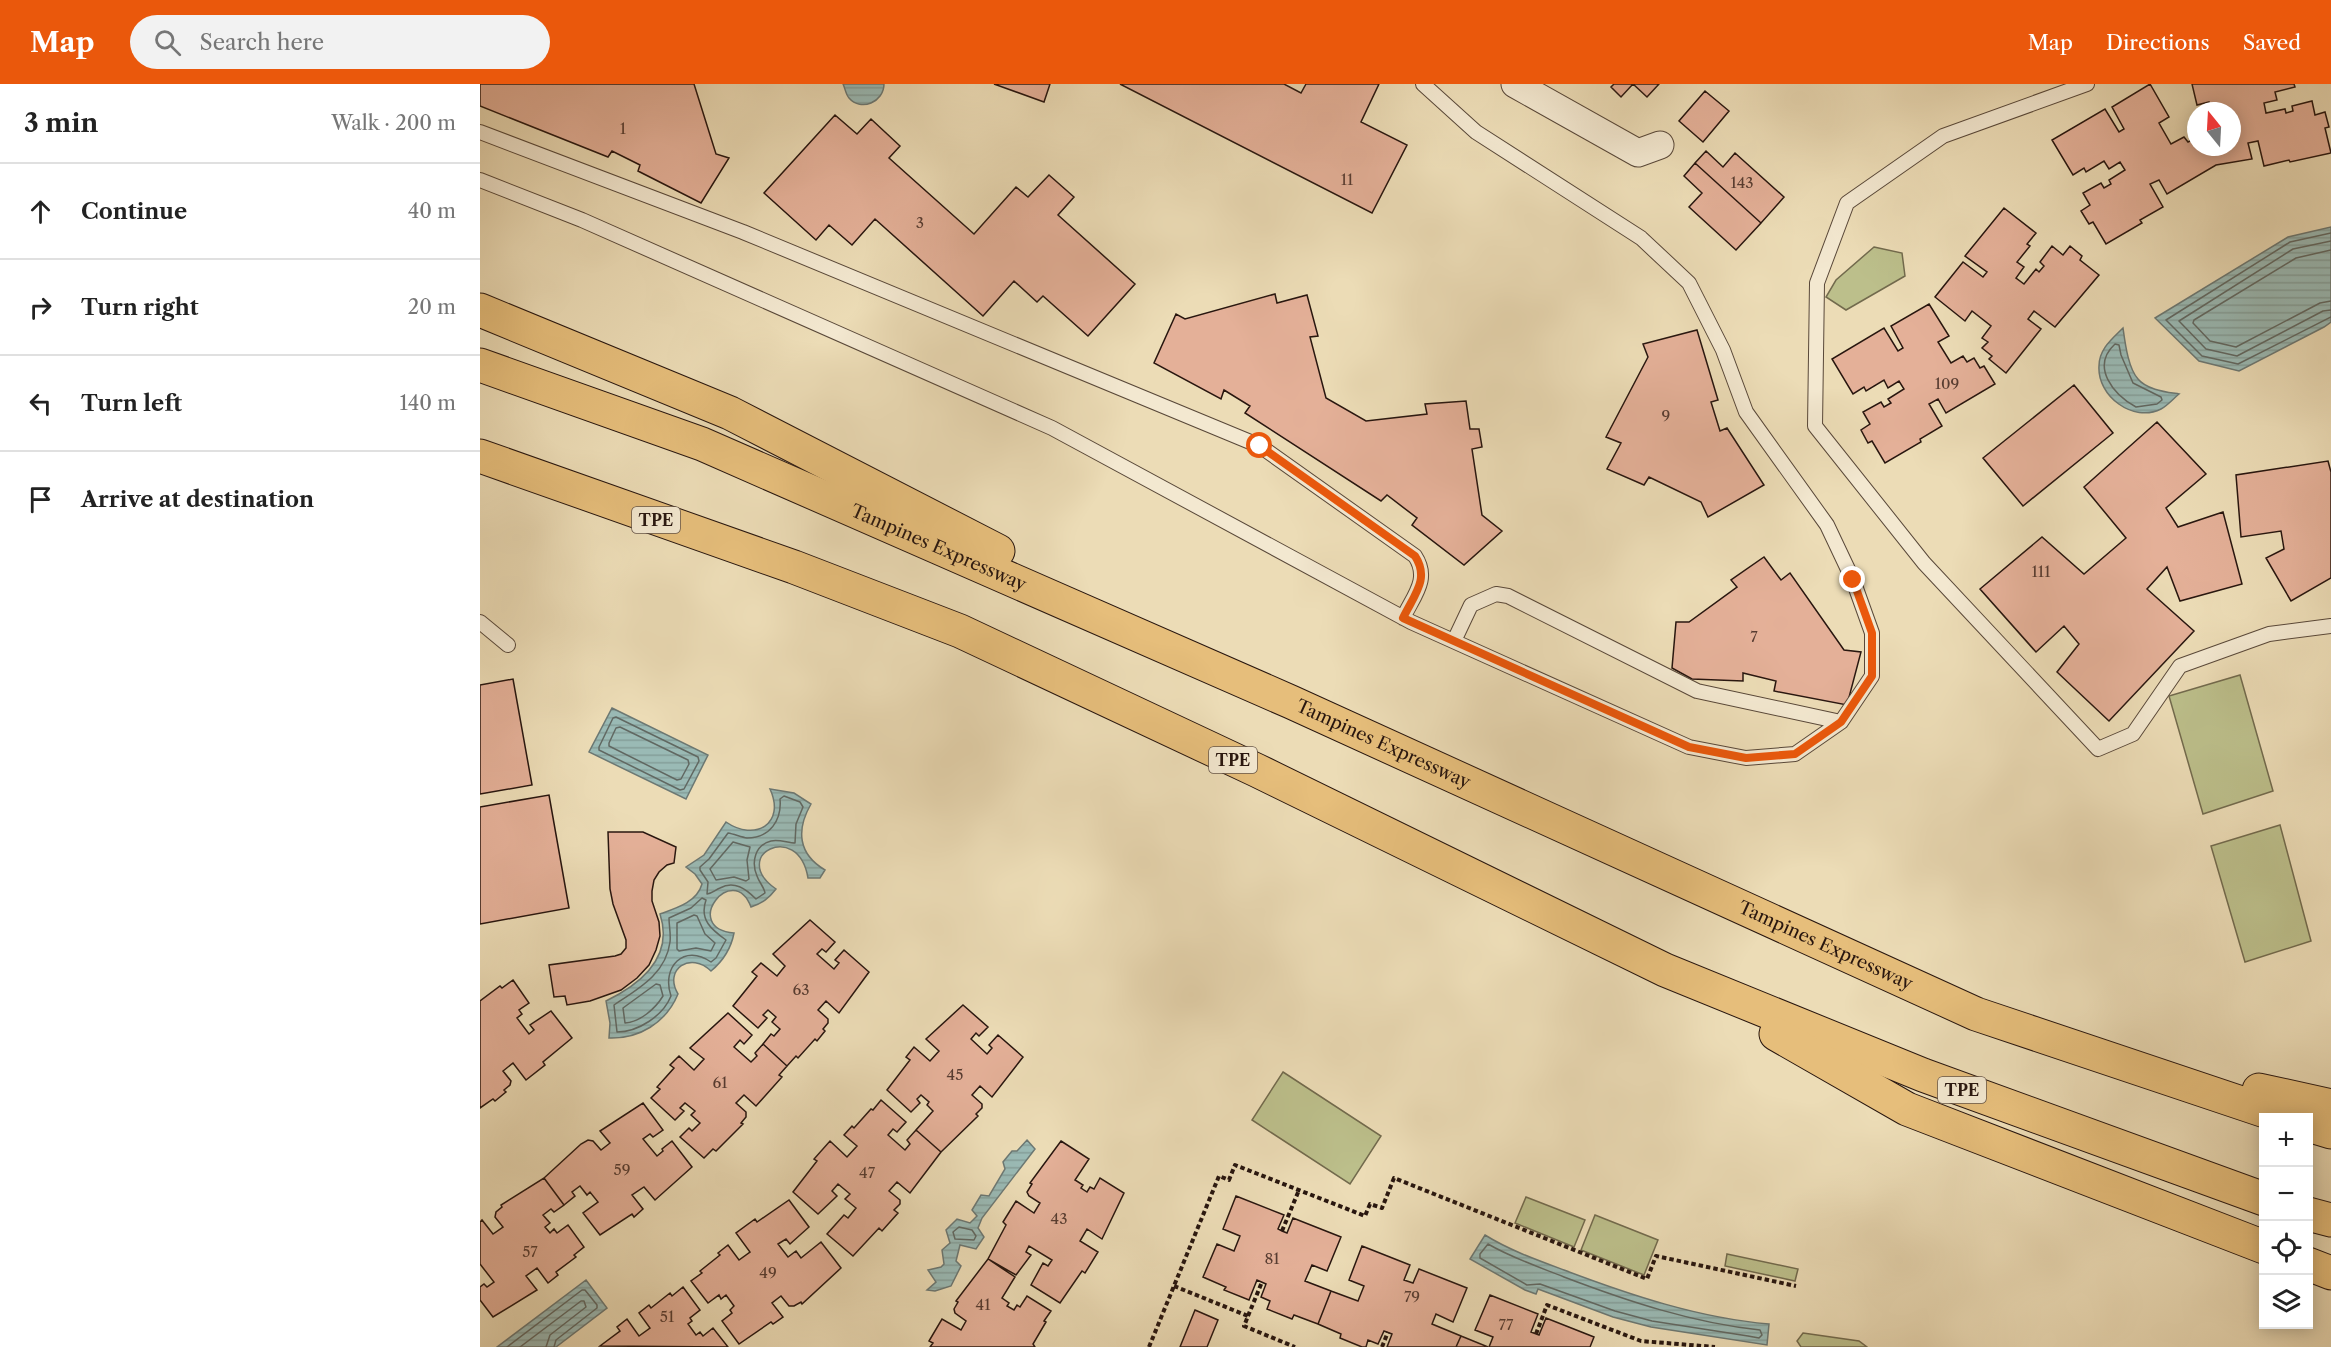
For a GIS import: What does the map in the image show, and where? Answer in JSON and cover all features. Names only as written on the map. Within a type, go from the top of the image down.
[{"type":"highway","points":[[480,310],[730,413],[1291,702]]},
{"type":"highway","name":"Tampines Expressway","points":[[480,365],[702,444],[1291,702],[1976,1014],[2271,1113]]},
{"type":"highway","name":"TPE","points":[[480,456],[519,472],[794,567],[960,631],[1256,770],[1665,970],[1923,1075],[2259,1197]]},
{"type":"highway","points":[[480,478],[519,472]]},
{"type":"highway","points":[[1665,970],[1907,1109],[2259,1245]]},
{"type":"highway","points":[[2222,1097],[2264,1090],[2331,1106]]},
{"type":"highway","points":[[2313,1127],[2331,1132]]},
{"type":"highway","points":[[2313,1215],[2331,1220]]},
{"type":"highway","points":[[2313,1266],[2331,1273]]},
{"type":"street","points":[[1515,84],[1638,153],[1660,145]]},
{"type":"lane","points":[[480,180],[582,220],[1052,428],[1403,618],[1689,747],[1746,758],[1795,754],[1841,722],[1872,676],[1872,633],[1853,580],[1827,525],[1746,412],[1723,350],[1689,284],[1641,238],[1476,132],[1423,84]]},
{"type":"lane","points":[[2087,84],[1943,136],[1847,203],[1817,283],[1815,426],[1924,563],[2098,749],[2133,734],[2180,666],[2269,634],[2331,626]]},
{"type":"lane","points":[[480,132],[743,232],[1260,446],[1415,556],[1422,566],[1423,577],[1403,618]]},
{"type":"lane","points":[[1454,641],[1471,605],[1496,594],[1508,596],[1697,691],[1841,722]]},
{"type":"lane","points":[[480,622],[508,645]]},
{"type":"path","points":[[1149,1347],[1219,1176],[1229,1180],[1235,1165],[1365,1216],[1370,1204],[1382,1208],[1394,1178],[1647,1279],[1656,1256],[1797,1286]]},
{"type":"path","points":[[1282,1231],[1299,1190]]},
{"type":"path","points":[[1262,1282],[1244,1326],[1295,1347]]},
{"type":"path","points":[[1174,1286],[1248,1316]]},
{"type":"path","points":[[1536,1334],[1547,1305],[1641,1341],[1715,1347]]},
{"type":"path","points":[[1382,1347],[1388,1332]]},
{"type":"path","points":[[1640,1347],[1641,1341]]},
{"type":"green space","points":[[1874,247],[1902,253],[1905,276],[1846,310],[1826,297],[1836,280]]},
{"type":"green space","points":[[2240,675],[2273,791],[2203,814],[2169,696]]},
{"type":"green space","points":[[2280,825],[2311,941],[2245,962],[2211,846]]},
{"type":"green space","points":[[1283,1072],[1381,1136],[1350,1184],[1252,1120]]},
{"type":"green space","points":[[1526,1197],[1585,1220],[1574,1247],[1515,1223]]},
{"type":"green space","points":[[1595,1215],[1658,1240],[1644,1275],[1581,1250]]},
{"type":"green space","points":[[1727,1254],[1798,1269],[1795,1281],[1725,1266]]},
{"type":"green space","points":[[1803,1333],[1859,1341],[1867,1347],[1801,1347],[1797,1341]]},
{"type":"water","points":[[843,84],[884,84],[876,100],[860,104],[849,98]]},
{"type":"water","points":[[2331,227],[2331,322],[2239,371],[2199,361],[2155,318],[2288,237]]},
{"type":"water","points":[[2123,328],[2129,362],[2138,379],[2152,388],[2179,394],[2161,409],[2139,412],[2129,409],[2119,404],[2104,387],[2099,366],[2101,354]]},
{"type":"water","points":[[612,708],[708,755],[686,799],[589,752]]},
{"type":"water","points":[[770,789],[794,793],[811,804],[803,823],[802,841],[809,857],[825,870],[820,878],[808,878],[802,860],[792,850],[781,847],[770,849],[762,855],[759,865],[763,877],[776,889],[771,895],[751,907],[743,894],[733,891],[723,893],[715,900],[711,910],[711,920],[718,929],[734,933],[729,949],[719,963],[711,971],[695,963],[681,966],[674,977],[674,985],[678,994],[659,1021],[631,1036],[609,1038],[610,1023],[606,1001],[642,977],[658,956],[663,929],[660,914],[686,904],[696,895],[702,884],[686,867],[704,855],[726,822],[747,830],[757,830],[765,826],[771,820],[774,812],[774,801]]},
{"type":"water","points":[[1027,1140],[1035,1149],[982,1218],[978,1228],[984,1237],[976,1249],[960,1245],[956,1261],[961,1266],[951,1286],[935,1291],[927,1290],[936,1282],[928,1270],[944,1264],[942,1250],[950,1243],[946,1230],[957,1219],[970,1223],[977,1216],[972,1210],[981,1195],[989,1196],[1005,1169],[1003,1162],[1012,1151],[1017,1151]]},
{"type":"water","points":[[1485,1235],[1533,1258],[1639,1296],[1717,1317],[1769,1324],[1767,1345],[1651,1327],[1613,1317],[1538,1289],[1536,1294],[1525,1290],[1470,1259]]},
{"type":"water","points":[[586,1280],[607,1308],[556,1347],[497,1347]]},
{"type":"building","points":[[480,84],[694,84],[716,154],[729,158],[701,203],[638,171],[640,165],[612,151],[608,157],[480,106]]},
{"type":"building","points":[[994,84],[1050,84],[1044,102]]},
{"type":"building","points":[[1120,84],[1284,84],[1301,93],[1306,84],[1379,84],[1361,122],[1407,145],[1372,213]]},
{"type":"building","points":[[1614,84],[1633,84],[1621,97],[1611,87]]},
{"type":"building","points":[[1633,84],[1659,84],[1647,97]]},
{"type":"building","points":[[2150,84],[2169,117],[2159,123],[2171,144],[2184,137],[2187,141],[2187,156],[2241,156],[2241,102],[2196,102],[2192,84],[2294,84],[2295,87],[2275,92],[2277,100],[2264,103],[2266,113],[2285,109],[2286,113],[2293,111],[2292,106],[2312,101],[2315,115],[2325,112],[2329,127],[2325,128],[2331,153],[2264,166],[2258,141],[2248,143],[2252,159],[2216,165],[2167,194],[2159,180],[2150,184],[2163,207],[2140,220],[2142,223],[2106,244],[2093,222],[2089,224],[2081,211],[2090,205],[2083,193],[2101,183],[2104,188],[2111,184],[2109,180],[2125,170],[2120,162],[2109,169],[2104,161],[2086,172],[2084,168],[2073,175],[2052,140],[2105,109],[2119,132],[2124,129],[2112,107]]},
{"type":"building","points":[[1705,91],[1729,111],[1703,142],[1679,121]]},
{"type":"building","points":[[835,115],[857,134],[871,119],[900,146],[889,158],[974,234],[1016,187],[1028,197],[1049,175],[1074,197],[1058,215],[1135,284],[1088,336],[1043,296],[1037,302],[1014,281],[983,316],[875,219],[852,245],[829,225],[816,240],[764,193]]},
{"type":"building","points":[[1706,151],[1723,167],[1735,153],[1784,197],[1761,223],[1695,163]]},
{"type":"building","points":[[1695,163],[1761,223],[1736,250],[1689,207],[1702,193],[1684,176]]},
{"type":"building","points":[[2004,208],[2036,233],[2027,244],[2030,246],[2017,262],[2024,267],[2016,278],[2024,284],[2036,269],[2039,272],[2044,266],[2040,262],[2052,246],[2063,255],[2070,246],[2082,256],[2080,260],[2099,275],[2055,327],[2034,311],[2028,319],[2041,329],[2006,373],[1989,359],[1992,356],[1982,348],[1988,342],[1982,338],[1991,326],[1972,311],[1965,321],[1935,297],[1963,262],[1983,277],[1987,272],[1965,256]]},
{"type":"building","points":[[1275,294],[1277,303],[1307,295],[1318,336],[1310,337],[1326,398],[1366,421],[1427,414],[1425,404],[1466,401],[1470,429],[1479,429],[1482,447],[1472,449],[1482,515],[1502,531],[1464,565],[1412,525],[1417,518],[1387,495],[1381,501],[1245,413],[1250,406],[1224,390],[1221,399],[1154,363],[1176,314],[1185,319]]},
{"type":"building","points":[[1929,304],[1949,336],[1938,342],[1951,363],[1963,356],[1967,362],[1974,358],[1980,368],[1984,366],[1995,384],[1946,413],[1938,399],[1929,404],[1942,426],[1920,439],[1921,442],[1885,463],[1872,441],[1868,443],[1861,430],[1870,424],[1863,412],[1881,402],[1884,407],[1891,403],[1888,399],[1904,389],[1899,381],[1888,388],[1884,380],[1866,391],[1864,387],[1853,394],[1832,359],[1884,328],[1898,351],[1903,348],[1891,326]]},
{"type":"building","points":[[1697,330],[1718,400],[1711,402],[1720,431],[1727,428],[1764,485],[1708,517],[1701,502],[1649,477],[1644,485],[1607,469],[1621,443],[1606,437],[1648,357],[1643,344]]},
{"type":"building","points":[[2074,385],[2113,433],[2023,506],[1983,458]]},
{"type":"building","points":[[2157,422],[2206,474],[2166,508],[2178,527],[2223,512],[2242,584],[2180,601],[2167,567],[2147,589],[2194,631],[2109,721],[2057,672],[2079,644],[2064,626],[2036,652],[1980,589],[2042,537],[2084,574],[2126,538],[2084,487]]},
{"type":"building","points":[[2328,461],[2331,472],[2331,578],[2291,601],[2266,558],[2284,549],[2281,531],[2241,537],[2236,475]]},
{"type":"building","points":[[1764,557],[1781,580],[1790,573],[1844,650],[1861,652],[1847,705],[1774,691],[1776,681],[1743,673],[1743,681],[1692,679],[1672,668],[1676,622],[1689,622],[1737,587],[1731,580]]},
{"type":"building","points":[[513,679],[532,785],[480,794],[480,685]]},
{"type":"building","points":[[549,795],[569,908],[480,924],[480,807]]},
{"type":"building","points":[[608,832],[643,832],[676,847],[674,863],[667,865],[659,872],[654,880],[652,891],[660,936],[649,965],[621,990],[590,1001],[567,1005],[565,996],[554,997],[549,965],[615,956],[621,954],[626,948],[626,940],[610,889]]},
{"type":"building","points":[[810,920],[835,942],[826,952],[822,949],[817,954],[834,969],[839,963],[835,960],[844,950],[869,972],[839,1013],[826,1001],[818,1010],[828,1019],[823,1029],[825,1031],[817,1041],[815,1039],[798,1058],[796,1056],[787,1066],[763,1044],[771,1034],[774,1036],[780,1029],[772,1022],[776,1017],[768,1010],[763,1015],[767,1018],[758,1028],[733,1006],[757,976],[752,972],[761,963],[777,976],[785,966],[773,954]]},
{"type":"building","points":[[513,980],[529,1003],[519,1010],[522,1014],[517,1018],[529,1034],[534,1030],[530,1025],[551,1011],[572,1038],[543,1062],[545,1065],[526,1080],[513,1063],[503,1071],[511,1081],[504,1090],[506,1092],[495,1101],[493,1099],[480,1108],[480,1001],[500,986],[502,988]]},
{"type":"building","points":[[963,1005],[988,1027],[979,1036],[976,1033],[971,1039],[987,1054],[992,1048],[989,1045],[998,1035],[1023,1057],[992,1097],[980,1086],[972,1095],[982,1104],[982,1108],[976,1114],[978,1116],[941,1152],[916,1130],[933,1111],[927,1105],[929,1102],[921,1095],[917,1099],[920,1103],[911,1112],[887,1090],[910,1060],[906,1057],[914,1047],[930,1061],[939,1051],[926,1039]]},
{"type":"building","points":[[728,1013],[752,1035],[744,1044],[740,1040],[734,1047],[751,1062],[763,1044],[787,1066],[779,1075],[782,1077],[756,1106],[744,1095],[736,1103],[746,1112],[746,1117],[741,1123],[743,1124],[716,1151],[713,1149],[704,1158],[680,1137],[689,1128],[692,1131],[700,1123],[691,1115],[695,1111],[685,1103],[680,1108],[684,1111],[675,1120],[651,1098],[660,1089],[657,1087],[674,1068],[670,1065],[679,1056],[694,1070],[704,1059],[690,1048]]},
{"type":"building","points":[[881,1100],[906,1122],[897,1132],[893,1129],[888,1135],[905,1150],[910,1144],[907,1140],[916,1130],[941,1152],[910,1193],[897,1182],[889,1191],[900,1200],[900,1204],[894,1210],[898,1213],[882,1231],[879,1228],[853,1256],[827,1234],[844,1215],[848,1218],[856,1208],[845,1199],[850,1194],[838,1184],[832,1191],[837,1196],[818,1214],[793,1192],[817,1161],[814,1159],[830,1141],[847,1157],[857,1146],[844,1135]]},
{"type":"building","points":[[643,1103],[663,1130],[653,1137],[650,1134],[643,1139],[657,1156],[672,1141],[692,1167],[655,1200],[644,1187],[632,1195],[643,1209],[634,1217],[632,1214],[600,1235],[583,1213],[598,1202],[590,1192],[587,1195],[580,1186],[572,1192],[575,1196],[564,1205],[544,1178],[588,1140],[593,1141],[601,1150],[610,1143],[600,1131]]},
{"type":"building","points":[[1061,1141],[1089,1159],[1075,1180],[1083,1185],[1081,1188],[1087,1192],[1090,1187],[1094,1189],[1100,1178],[1124,1193],[1102,1239],[1087,1229],[1080,1241],[1098,1252],[1085,1273],[1082,1271],[1060,1303],[1031,1285],[1043,1263],[1048,1266],[1052,1260],[1029,1246],[1026,1252],[1031,1255],[1016,1275],[988,1259],[1006,1225],[1003,1222],[1016,1201],[1034,1213],[1040,1203],[1027,1192],[1032,1184],[1030,1183]]},
{"type":"building","points":[[544,1178],[564,1205],[554,1212],[551,1209],[543,1215],[550,1223],[545,1227],[550,1233],[554,1229],[557,1233],[568,1225],[584,1247],[574,1255],[576,1257],[556,1272],[558,1275],[548,1283],[537,1268],[526,1276],[537,1290],[493,1317],[480,1300],[480,1287],[484,1284],[487,1287],[494,1282],[480,1264],[480,1222],[482,1220],[493,1234],[503,1227],[495,1217],[501,1205]]},
{"type":"building","points":[[1236,1196],[1284,1215],[1278,1229],[1287,1233],[1293,1218],[1341,1237],[1327,1271],[1312,1265],[1305,1281],[1331,1291],[1318,1324],[1294,1315],[1292,1319],[1267,1309],[1270,1301],[1261,1297],[1266,1284],[1257,1280],[1249,1300],[1224,1290],[1226,1287],[1203,1277],[1217,1244],[1234,1251],[1240,1236],[1223,1229]]},
{"type":"building","points":[[789,1200],[809,1227],[790,1244],[786,1239],[778,1244],[788,1257],[796,1251],[801,1258],[821,1242],[841,1268],[802,1304],[801,1302],[789,1306],[781,1296],[772,1303],[783,1317],[773,1324],[771,1322],[739,1344],[722,1321],[732,1313],[730,1310],[734,1306],[726,1295],[721,1299],[719,1295],[708,1303],[691,1281],[702,1273],[700,1271],[720,1255],[718,1253],[728,1245],[739,1260],[750,1252],[736,1233],[755,1219],[757,1222]]},
{"type":"building","points":[[1362,1246],[1410,1265],[1404,1280],[1413,1283],[1419,1269],[1467,1288],[1453,1322],[1436,1314],[1432,1324],[1461,1336],[1456,1347],[1387,1347],[1392,1334],[1384,1331],[1378,1344],[1368,1340],[1366,1347],[1362,1347],[1340,1338],[1341,1334],[1318,1324],[1331,1291],[1358,1301],[1364,1286],[1349,1280]]},
{"type":"building","points":[[988,1259],[1015,1277],[1002,1298],[1009,1303],[1007,1306],[1014,1310],[1017,1305],[1020,1307],[1027,1296],[1051,1311],[1033,1344],[1035,1347],[930,1347],[933,1343],[929,1341],[942,1319],[961,1330],[966,1321],[955,1313],[954,1309],[958,1302],[956,1301]]},
{"type":"building","points":[[683,1287],[700,1310],[690,1318],[692,1321],[688,1324],[696,1335],[700,1332],[703,1336],[713,1328],[728,1347],[600,1346],[620,1331],[617,1327],[627,1319],[639,1336],[650,1328],[639,1313],[649,1305],[651,1308],[670,1293],[672,1296]]},
{"type":"building","points":[[1490,1295],[1538,1314],[1531,1332],[1539,1335],[1546,1318],[1594,1337],[1590,1347],[1489,1347],[1493,1337],[1475,1330]]},
{"type":"building","points":[[1195,1310],[1218,1320],[1207,1347],[1180,1347]]},
{"type":"building","points":[[1461,1336],[1488,1347],[1456,1347]]},
{"type":"route","points":[[1260,446],[1415,556],[1422,566],[1423,577],[1403,618],[1689,747],[1746,758],[1795,754],[1841,722],[1872,676],[1872,633],[1853,580]]}]
